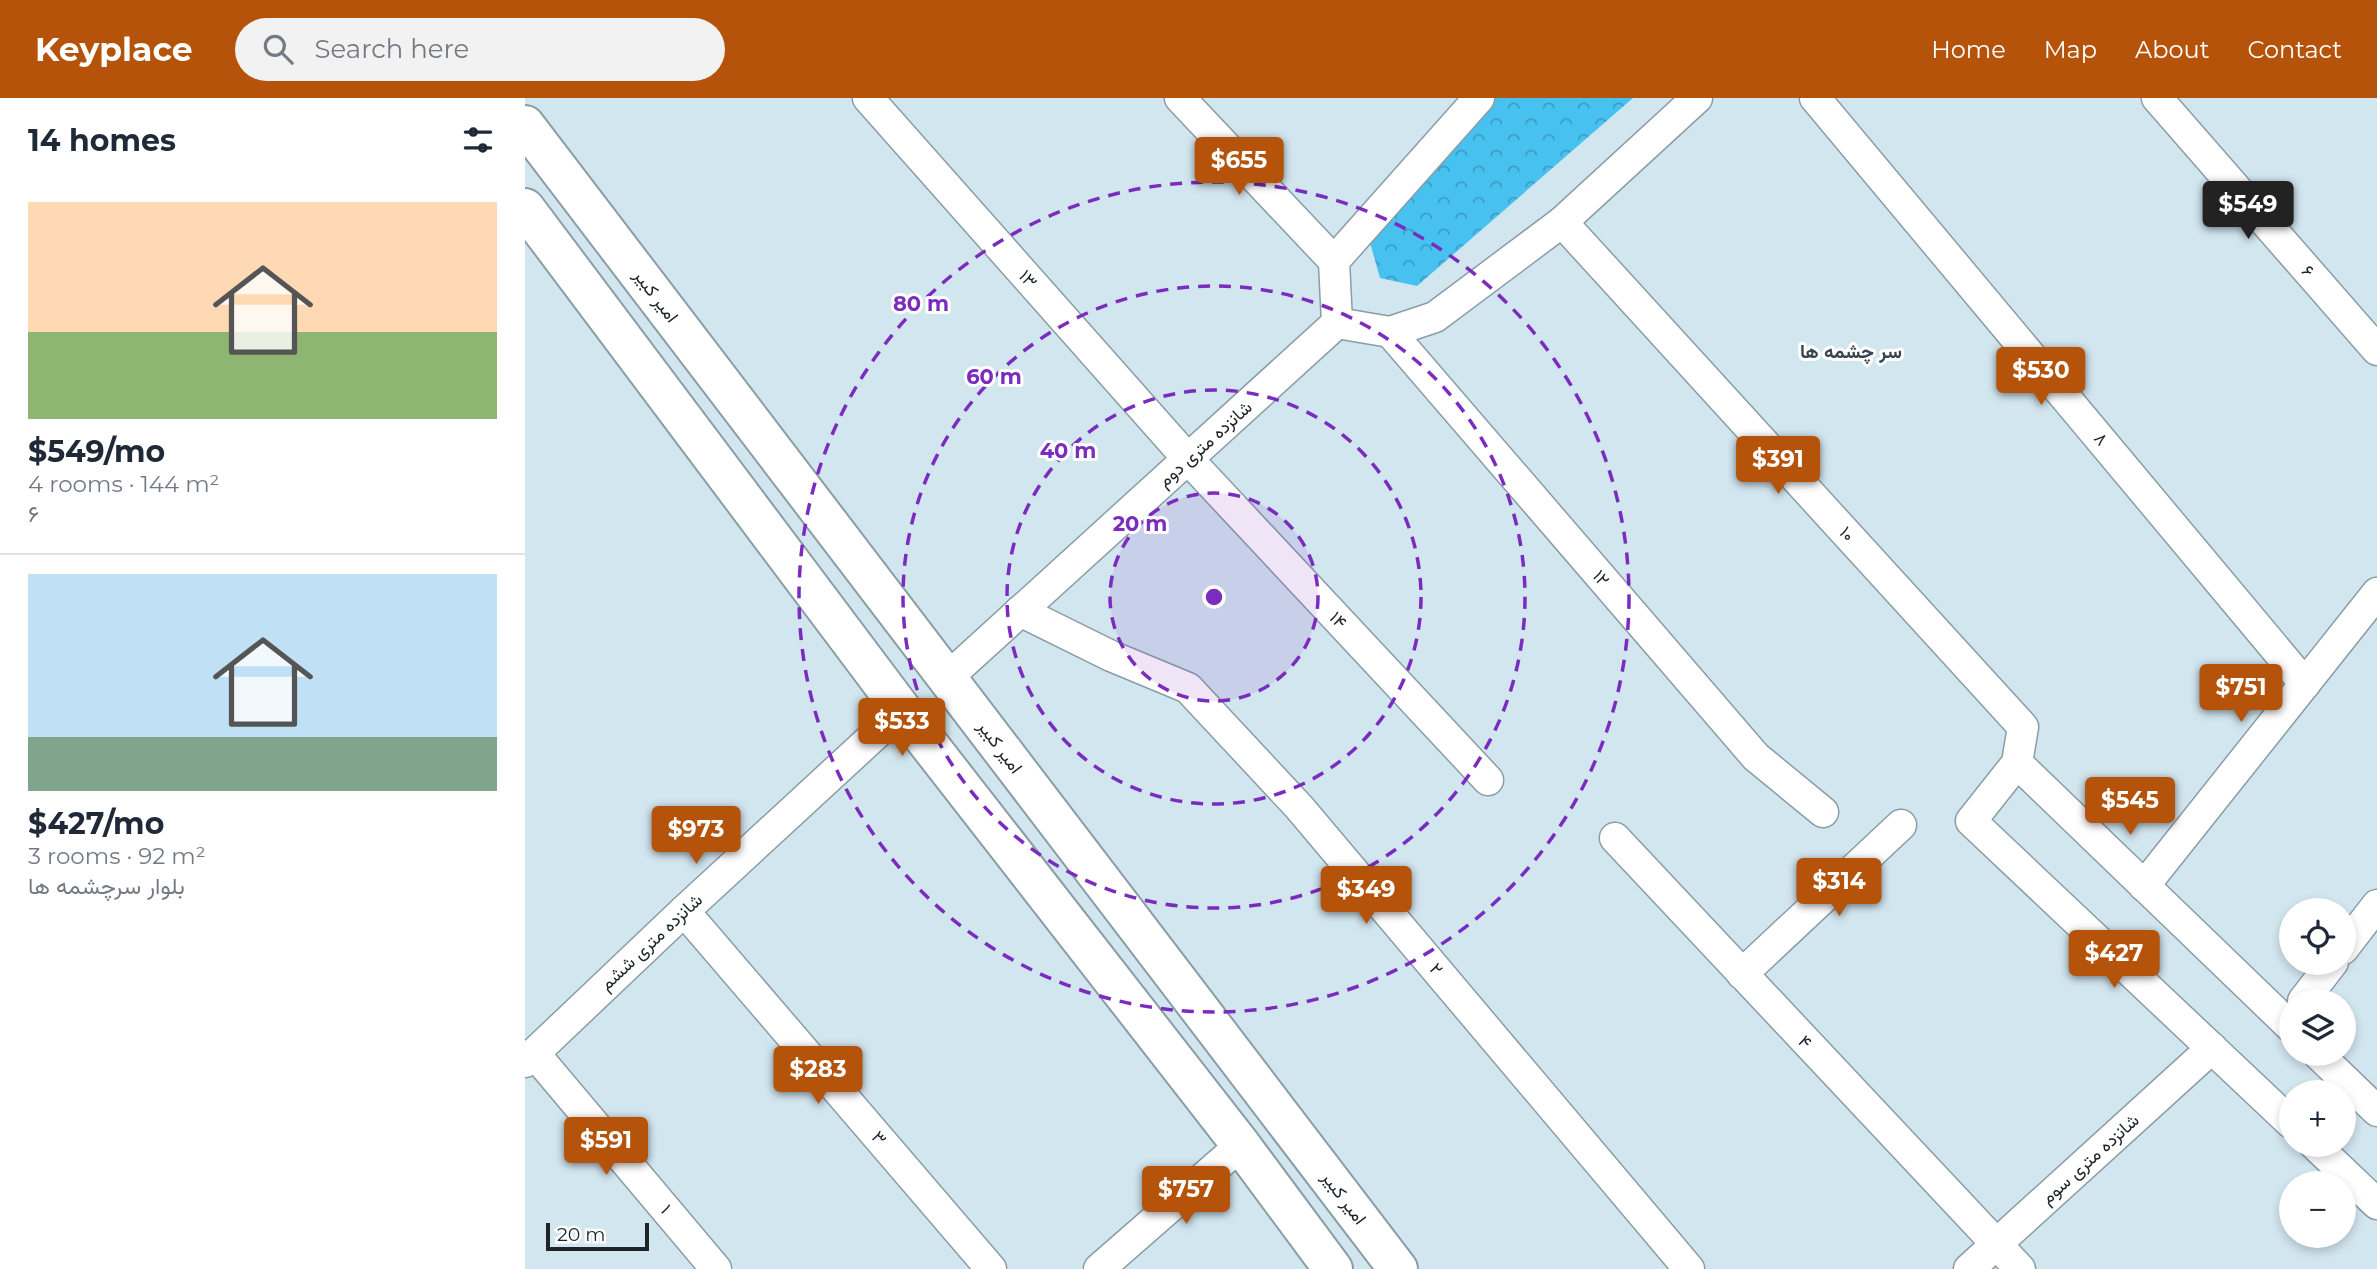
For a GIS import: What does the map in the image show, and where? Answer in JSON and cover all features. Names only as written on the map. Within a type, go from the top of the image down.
[{"type":"main road","name":"امیر کبیر","points":[[525,125],[1398,1269]]},
{"type":"main road","points":[[525,208],[902,710],[1241,1145],[1333,1269]]},
{"type":"street","name":"۱۳","points":[[868,98],[1188,459]]},
{"type":"street","points":[[1180,98],[1334,261],[1337,323],[1390,332],[1435,317],[1562,222],[1697,98]]},
{"type":"street","points":[[1334,261],[1478,98]]},
{"type":"street","name":"۸","points":[[1815,98],[2305,684]]},
{"type":"street","name":"۶","points":[[2157,98],[2377,350]]},
{"type":"street","name":"۱۰","points":[[1562,222],[2023,727],[2017,763]]},
{"type":"street","name":"شانزده متری دوم","points":[[947,678],[1337,323]]},
{"type":"street","name":"۱۲","points":[[1390,332],[1756,757],[1823,812]]},
{"type":"street","name":"۱۴","points":[[1188,459],[1488,780]]},
{"type":"street","points":[[2144,886],[2377,593]]},
{"type":"street","name":"۲","points":[[1020,611],[1111,656],[1188,688],[1299,807],[1689,1269]]},
{"type":"street","name":"شانزده متری ششم","points":[[530,1058],[684,911],[902,710]]},
{"type":"street","points":[[2279,1005],[2144,886],[2017,763],[1971,821],[2279,1112]]},
{"type":"street","points":[[1742,975],[1901,825]]},
{"type":"street","name":"۴","points":[[1615,838],[1996,1245]]},
{"type":"street","points":[[2356,932],[2377,905]]},
{"type":"street","name":"۳","points":[[684,911],[991,1269]]},
{"type":"street","name":"شانزده متری سوم","points":[[1969,1269],[2211,1048]]},
{"type":"street","name":"۱","points":[[530,1058],[716,1269]]},
{"type":"street","points":[[2330,1066],[2377,1111]]},
{"type":"street","points":[[1099,1269],[1241,1145]]},
{"type":"street","points":[[2328,1157],[2377,1204]]},
{"type":"street","points":[[1996,1245],[2020,1269]]},
{"type":"green space","points":[[1487,98],[1633,98],[1417,286],[1380,278],[1361,211]]},
{"type":"district","name":"سر چشمه ها","points":[[1851,351]]}]
